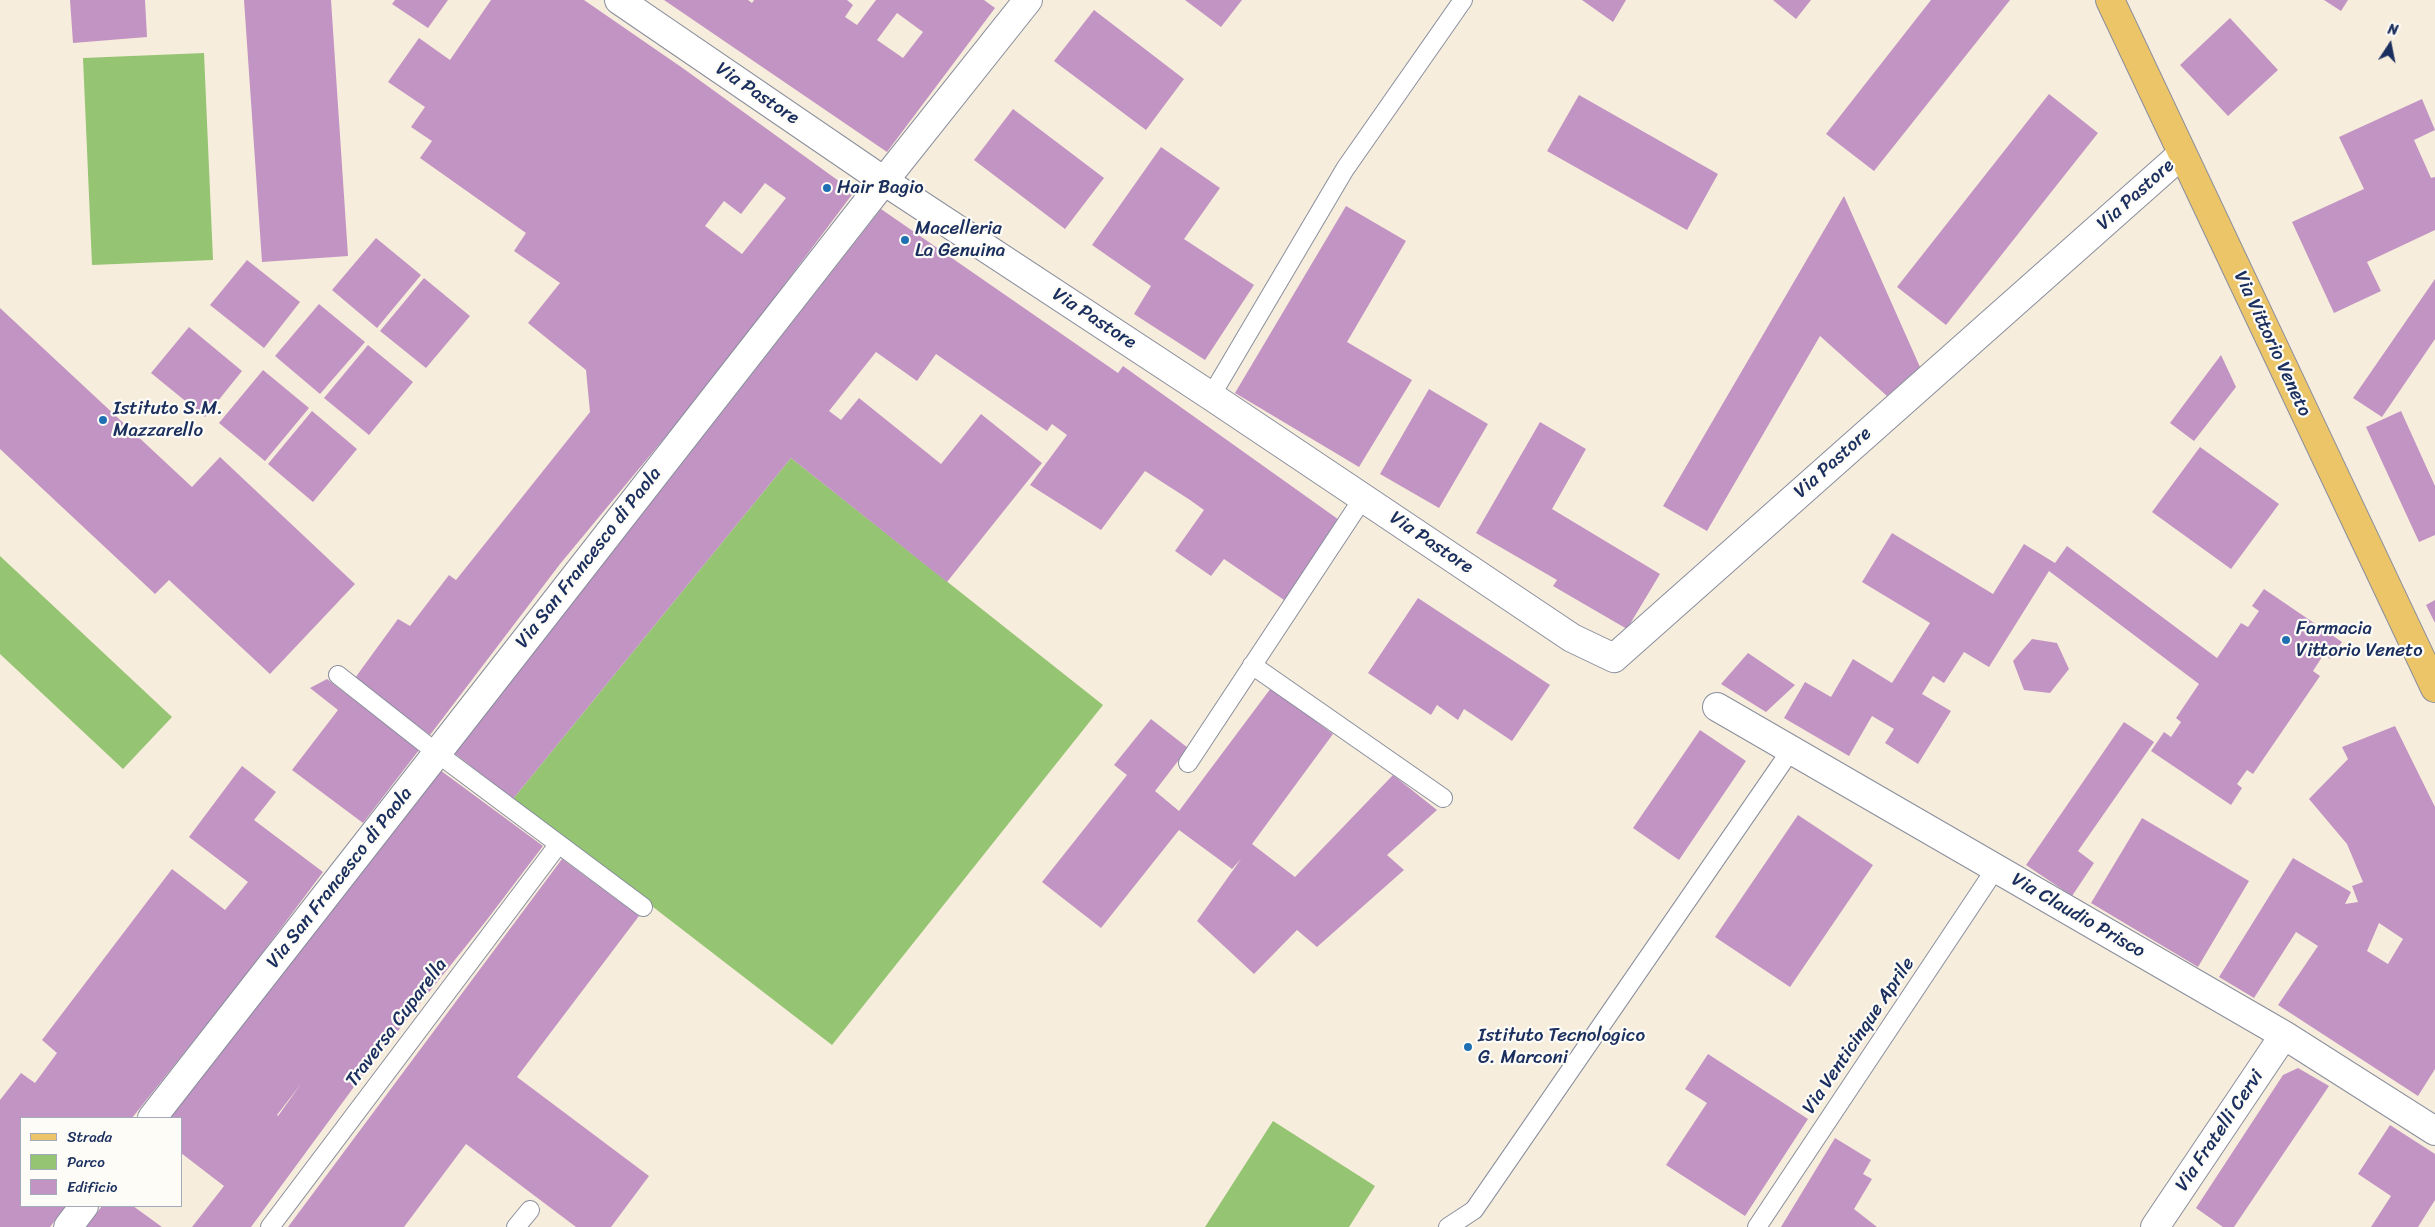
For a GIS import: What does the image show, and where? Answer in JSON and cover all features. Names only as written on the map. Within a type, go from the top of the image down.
[{"type":"main road","name":"Via Vittorio Veneto","points":[[2112,1],[2182,154],[2435,688]]},
{"type":"street","name":"Via Pastore","points":[[619,0],[884,181],[1211,396],[1572,638],[1614,658],[2182,154]]},
{"type":"street","name":"Via San Francesco di Paola","points":[[153,1117],[884,181],[1028,0]]},
{"type":"street","name":"Via Claudio Prisco","points":[[1717,707],[2284,1035],[2433,1127]]},
{"type":"street","name":"Via Fratelli Cervi","points":[[2155,1227],[2284,1035]]},
{"type":"street","points":[[68,1227],[83,1207]]},
{"type":"lane","points":[[1211,396],[1345,169],[1463,0]]},
{"type":"lane","points":[[1188,763],[1363,498]]},
{"type":"lane","points":[[1252,665],[1443,798]]},
{"type":"lane","points":[[338,675],[437,753],[643,907]]},
{"type":"lane","points":[[1448,1227],[1474,1210],[1791,750]]},
{"type":"lane","name":"Traversa Cuparella","points":[[270,1227],[558,845]]},
{"type":"lane","name":"Via Venticinque Aprile","points":[[1757,1227],[1996,868]]},
{"type":"lane","points":[[516,1227],[530,1210]]},
{"type":"green space","points":[[204,53],[213,260],[92,265],[83,58]]},
{"type":"green space","points":[[791,458],[1103,705],[832,1045],[513,799]]},
{"type":"green space","points":[[0,556],[172,717],[123,769],[0,654]]},
{"type":"green space","points":[[1273,1121],[1375,1186],[1349,1227],[1205,1227]]},
{"type":"building","points":[[70,0],[145,0],[147,37],[73,43]]},
{"type":"building","points":[[244,0],[331,0],[348,256],[262,262]]},
{"type":"building","points":[[395,0],[448,0],[428,28],[392,4]]},
{"type":"building","points":[[491,0],[584,0],[684,69],[854,192],[715,377],[560,564],[430,735],[355,678],[398,619],[410,626],[449,575],[456,580],[590,412],[586,370],[528,323],[560,283],[514,251],[526,233],[420,158],[432,141],[411,127],[425,107],[388,82],[419,38],[450,60]],"holes":[[[765,183],[786,198],[742,254],[705,226],[724,201],[741,214]]]},
{"type":"building","points":[[664,0],[748,0],[752,3],[754,0],[847,0],[853,5],[845,17],[857,25],[876,0],[984,0],[995,8],[887,152]],"holes":[[[897,13],[923,32],[903,58],[877,40]]]},
{"type":"building","points":[[1185,0],[1242,0],[1221,27]]},
{"type":"building","points":[[1582,0],[1626,0],[1613,22]]},
{"type":"building","points":[[1773,0],[1811,0],[1796,19]]},
{"type":"building","points":[[1931,0],[2010,0],[1874,171],[1826,134]]},
{"type":"building","points":[[2324,0],[2348,0],[2341,11]]},
{"type":"building","points":[[1094,10],[1184,79],[1146,130],[1054,61]]},
{"type":"building","points":[[2230,18],[2278,70],[2228,116],[2180,65]]},
{"type":"building","points":[[2049,94],[2098,133],[1946,325],[1897,287]]},
{"type":"building","points":[[1579,95],[1718,174],[1687,230],[1547,151]]},
{"type":"building","points":[[2422,99],[2435,130],[2414,140],[2431,178],[2435,177],[2435,230],[2367,262],[2381,291],[2334,313],[2292,222],[2364,189],[2339,137]]},
{"type":"building","points":[[1013,109],[1104,178],[1065,229],[974,160]]},
{"type":"building","points":[[1161,147],[1220,188],[1184,239],[1254,285],[1205,360],[1134,314],[1151,286],[1092,245]]},
{"type":"building","points":[[1844,196],[1920,367],[1887,396],[1820,336],[1707,531],[1663,506]]},
{"type":"building","points":[[1346,206],[1406,241],[1347,342],[1412,380],[1359,467],[1235,393]]},
{"type":"building","points":[[881,209],[1118,373],[1123,366],[1342,522],[1287,602],[1224,559],[1211,576],[1175,551],[1204,510],[1190,500],[1145,471],[1101,530],[1030,485],[1067,435],[1052,424],[1047,431],[936,354],[917,381],[876,352],[829,411],[841,420],[859,398],[941,464],[981,414],[1042,463],[947,582],[791,458],[513,799],[454,753],[499,693],[625,536]]},
{"type":"building","points":[[376,238],[421,275],[377,328],[332,290]]},
{"type":"building","points":[[247,260],[300,302],[264,348],[210,305]]},
{"type":"building","points":[[424,278],[470,316],[426,368],[380,331]]},
{"type":"building","points":[[2435,279],[2435,339],[2382,417],[2353,398]]},
{"type":"building","points":[[319,304],[365,342],[320,394],[275,356]]},
{"type":"building","points":[[0,308],[192,487],[220,457],[355,584],[270,674],[169,580],[155,594],[0,449]]},
{"type":"building","points":[[189,327],[242,371],[205,417],[151,373]]},
{"type":"building","points":[[368,345],[413,382],[369,435],[324,398]]},
{"type":"building","points":[[2221,355],[2236,387],[2194,441],[2170,423]]},
{"type":"building","points":[[263,370],[309,408],[265,461],[219,423]]},
{"type":"building","points":[[1429,389],[1488,424],[1439,508],[1380,474]]},
{"type":"building","points":[[312,411],[357,449],[313,502],[268,464]]},
{"type":"building","points":[[2401,411],[2435,486],[2435,535],[2419,542],[2366,427]]},
{"type":"building","points":[[1540,422],[1586,449],[1552,509],[1660,574],[1627,629],[1553,586],[1557,580],[1476,533]]},
{"type":"building","points":[[2200,447],[2279,504],[2231,569],[2152,512]]},
{"type":"building","points":[[1892,533],[1993,594],[2024,544],[2055,563],[2067,546],[2217,658],[2241,623],[2248,627],[2259,611],[2252,606],[2264,589],[2342,642],[2330,659],[2324,654],[2313,671],[2320,676],[2253,774],[2247,770],[2237,784],[2242,788],[2231,805],[2151,751],[2164,732],[2171,737],[2181,722],[2176,718],[2199,684],[2049,571],[1989,667],[1964,652],[1944,683],[1933,676],[1922,694],[1951,711],[1918,764],[1885,743],[1894,729],[1872,716],[1849,756],[1784,718],[1805,682],[1831,697],[1853,659],[1892,683],[1930,623],[1862,582]]},
{"type":"building","points":[[1418,598],[1550,685],[1512,741],[1464,709],[1458,720],[1437,705],[1431,715],[1368,673]]},
{"type":"building","points":[[2435,600],[2435,623],[2426,605]]},
{"type":"building","points":[[2032,639],[2057,643],[2069,669],[2050,693],[2024,690],[2013,661]]},
{"type":"building","points":[[1748,653],[1795,685],[1766,712],[1721,684]]},
{"type":"building","points":[[327,679],[419,750],[363,823],[292,770],[338,710],[310,688]]},
{"type":"building","points":[[1271,688],[1333,734],[1252,844],[1295,877],[1393,775],[1437,810],[1387,855],[1404,870],[1317,947],[1297,930],[1254,974],[1197,921],[1241,859],[1232,869],[1179,830],[1101,928],[1042,882],[1127,775],[1114,765],[1151,719],[1188,748],[1155,791],[1179,811]]},
{"type":"building","points":[[2124,722],[2154,742],[2078,851],[2094,863],[2072,896],[2026,865]]},
{"type":"building","points":[[2395,726],[2435,807],[2435,1069],[2418,1096],[2278,1005],[2318,946],[2296,932],[2254,998],[2219,977],[2293,858],[2351,892],[2345,904],[2358,902],[2352,886],[2363,882],[2347,844],[2309,799],[2348,759],[2342,747]],"holes":[[[2379,923],[2403,939],[2388,964],[2367,951]]]},
{"type":"building","points":[[1700,730],[1746,761],[1679,860],[1633,828]]},
{"type":"building","points":[[242,766],[276,792],[254,820],[323,872],[239,984],[133,1117],[20,1117],[20,1207],[65,1207],[50,1227],[0,1227],[0,1100],[21,1073],[35,1083],[57,1053],[42,1040],[172,869],[225,910],[248,882],[189,837]]},
{"type":"building","points":[[440,770],[543,846],[486,921],[362,1076],[251,1227],[192,1227],[224,1186],[182,1154],[182,1117],[166,1117]],"holes":[[[301,1084],[278,1116],[277,1115]]]},
{"type":"building","points":[[1798,815],[1873,865],[1790,987],[1715,937]]},
{"type":"building","points":[[2142,818],[2249,881],[2198,967],[2091,903]]},
{"type":"building","points":[[562,859],[639,916],[517,1077],[649,1176],[611,1227],[576,1227],[466,1144],[404,1227],[288,1227]]},
{"type":"building","points":[[1708,1054],[1808,1119],[1745,1216],[1666,1165],[1707,1103],[1685,1089]]},
{"type":"building","points":[[2298,1068],[2329,1086],[2234,1227],[2223,1227],[2196,1208],[2283,1075]]},
{"type":"building","points":[[2390,1125],[2435,1154],[2435,1200],[2418,1227],[2371,1227],[2391,1196],[2358,1174]]},
{"type":"building","points":[[1835,1138],[1871,1160],[1863,1174],[1872,1179],[1854,1209],[1877,1227],[1781,1227]]},
{"type":"building","points":[[101,1207],[134,1207],[162,1227],[86,1227]]},
{"type":"place","name":"Hair Bagio","points":[[827,188]]},
{"type":"place","name":"Macelleria La Genuina","points":[[905,240]]},
{"type":"place","name":"Istituto S.M. Mazzarello","points":[[103,420]]},
{"type":"place","name":"Farmacia Vittorio Veneto","points":[[2286,640]]},
{"type":"place","name":"Istituto Tecnologico G. Marconi","points":[[1468,1047]]}]
